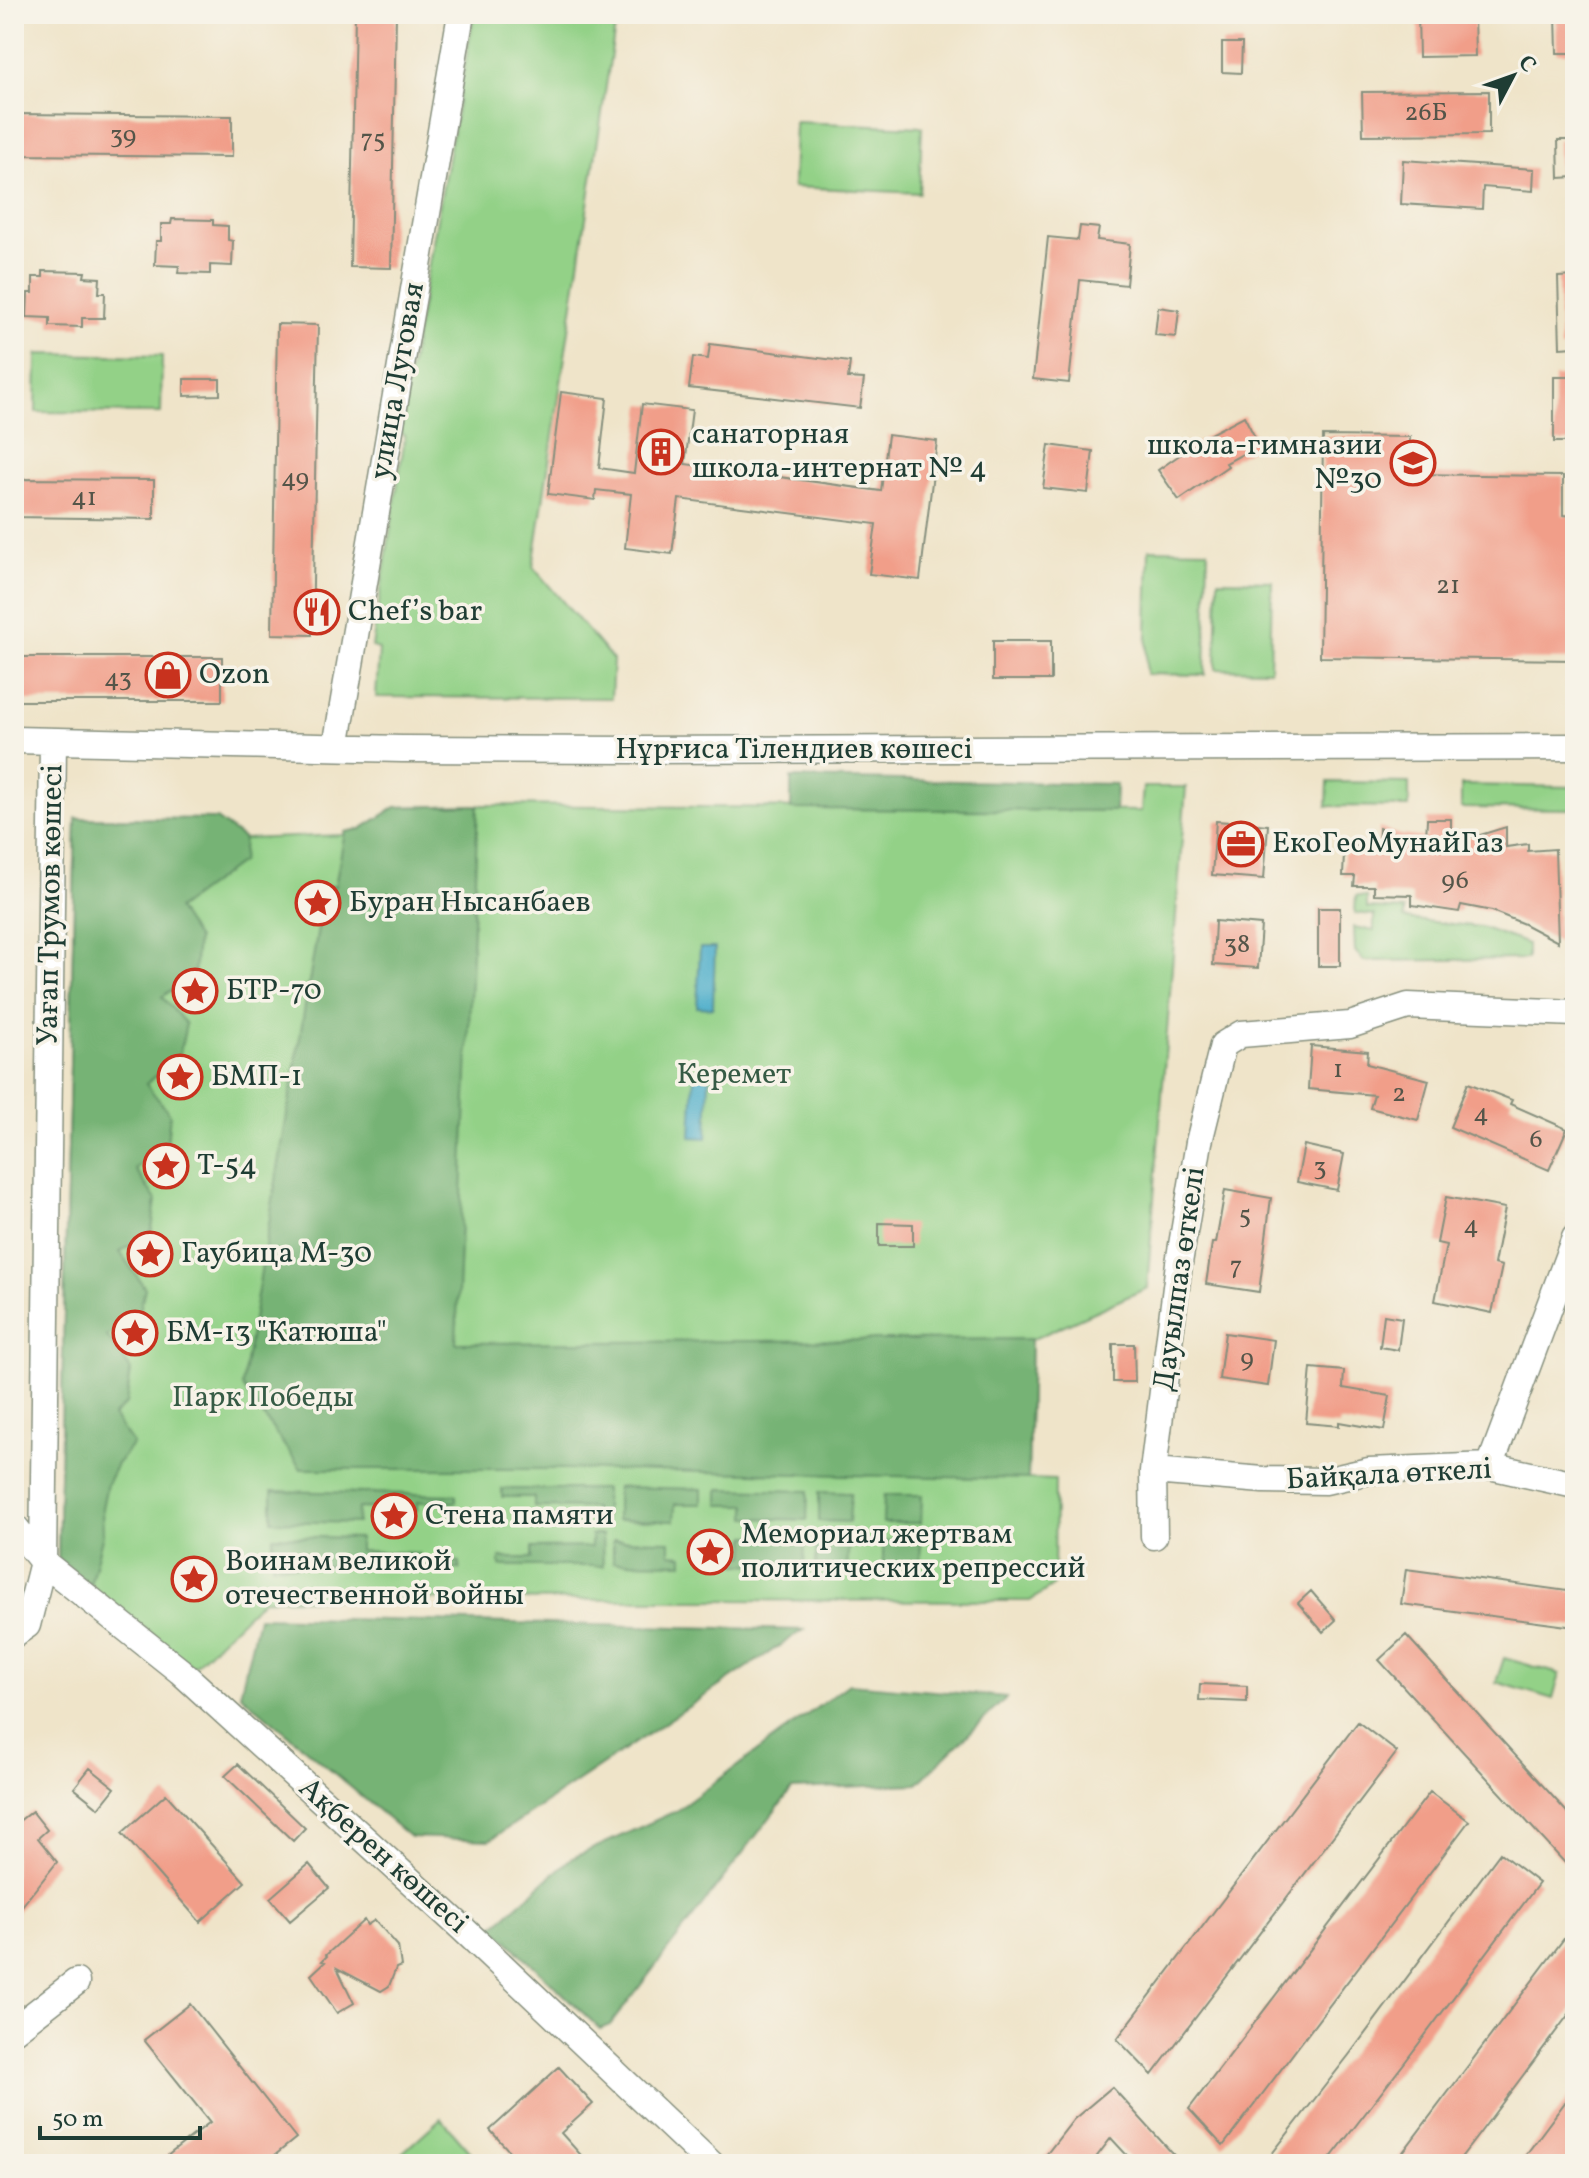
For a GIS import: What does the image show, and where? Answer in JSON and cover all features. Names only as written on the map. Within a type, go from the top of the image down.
[{"type":"street","name":"улица Луговая","points":[[336,747],[461,14]]},
{"type":"street","name":"Нұрғиса Тілендиев көшесі","points":[[14,740],[637,750],[1575,747]]},
{"type":"street","name":"Уағап Трумов көшесі","points":[[14,1634],[27,1625],[43,1562],[53,743]]},
{"type":"street","name":"Дауылпаз өткелі","points":[[1154,1536],[1153,1471],[1179,1263],[1199,1142],[1223,1045],[1241,1034],[1350,1025],[1408,1006],[1575,1013]]},
{"type":"street","points":[[1490,1466],[1575,1238]]},
{"type":"street","name":"Байқала өткелі","points":[[1153,1471],[1263,1480],[1325,1481],[1369,1471],[1490,1466],[1575,1485]]},
{"type":"street","name":"Ақберен көшесі","points":[[14,1526],[43,1562],[191,1681],[452,1919],[711,2164]]},
{"type":"street","points":[[14,2030],[76,1982]]},
{"type":"green space","points":[[474,14],[617,14],[533,567],[613,660],[611,698],[376,697],[379,649],[372,647],[405,437],[399,430]]},
{"type":"green space","points":[[795,122],[922,127],[919,193],[793,187]]},
{"type":"green space","points":[[37,354],[162,356],[161,413],[36,412]]},
{"type":"green space","points":[[1149,549],[1208,550],[1205,675],[1146,674]]},
{"type":"green space","points":[[1218,580],[1272,581],[1270,670],[1216,669]]},
{"type":"green space","points":[[791,778],[1116,784],[1115,811],[791,809]]},
{"type":"green space","points":[[1328,782],[1409,783],[1409,807],[1327,806]]},
{"type":"green space","points":[[1461,785],[1575,787],[1575,809],[1461,808]]},
{"type":"green space","points":[[1143,787],[1186,787],[1147,1288],[1031,1340],[1028,1479],[1055,1480],[1054,1585],[1030,1601],[263,1599],[193,1667],[58,1559],[76,818],[216,819],[244,839],[344,835],[345,832],[361,829],[396,807],[478,805],[1141,811]]},
{"type":"green space","name":"Парк Победы","points":[[478,805],[456,1343],[1031,1339],[1028,1479],[564,1469],[301,1469],[242,1386],[325,886],[335,886],[345,832],[361,829],[396,807]]},
{"type":"green space","points":[[76,818],[216,819],[244,839],[242,861],[177,909],[197,939],[194,973],[162,997],[186,1024],[179,1058],[146,1084],[170,1114],[167,1143],[135,1169],[156,1200],[152,1230],[120,1252],[145,1288],[139,1315],[107,1336],[131,1370],[126,1404],[113,1416],[133,1444],[117,1464],[107,1484],[102,1508],[103,1534],[90,1585],[58,1559]]},
{"type":"green space","points":[[1356,896],[1367,897],[1367,908],[1404,910],[1404,919],[1481,927],[1527,944],[1527,959],[1364,961],[1355,951],[1354,927],[1374,931],[1374,915],[1355,913]]},
{"type":"green space","points":[[617,1487],[702,1489],[702,1504],[675,1504],[674,1521],[617,1520]]},
{"type":"green space","points":[[502,1489],[605,1489],[605,1520],[594,1520],[594,1508],[534,1507],[534,1497],[502,1497]]},
{"type":"green space","points":[[719,1489],[808,1491],[807,1520],[747,1518],[747,1505],[719,1505]]},
{"type":"green space","points":[[272,1491],[456,1495],[456,1502],[417,1502],[417,1510],[358,1508],[357,1523],[272,1521]]},
{"type":"green space","points":[[819,1492],[851,1493],[849,1522],[819,1521]]},
{"type":"green space","points":[[884,1495],[922,1495],[921,1523],[883,1523]]},
{"type":"green space","points":[[591,1535],[602,1535],[603,1566],[500,1566],[500,1558],[532,1558],[532,1548],[591,1547]]},
{"type":"green space","points":[[273,1536],[359,1538],[359,1551],[419,1553],[419,1561],[460,1562],[460,1569],[272,1565]]},
{"type":"green space","points":[[747,1536],[805,1538],[804,1566],[736,1564],[736,1556],[746,1555]]},
{"type":"green space","points":[[817,1537],[849,1539],[847,1568],[816,1566]]},
{"type":"green space","points":[[613,1540],[670,1541],[670,1554],[683,1555],[683,1563],[613,1562]]},
{"type":"green space","points":[[883,1541],[921,1541],[920,1569],[883,1568]]},
{"type":"green space","points":[[258,1617],[803,1630],[490,1840],[410,1837],[240,1694]]},
{"type":"green space","points":[[1504,1658],[1560,1674],[1553,1699],[1496,1682]]},
{"type":"green space","points":[[849,1684],[1007,1697],[917,1784],[792,1789],[610,2025],[600,2029],[493,1927],[570,1859],[676,1811]]},
{"type":"green space","points":[[441,2118],[481,2164],[412,2164],[402,2153]]},
{"type":"water","points":[[700,948],[715,948],[713,1008],[697,1007]]},
{"type":"water","points":[[694,1077],[709,1078],[707,1138],[691,1137]]},
{"type":"building","points":[[355,14],[396,14],[391,268],[350,267]]},
{"type":"building","points":[[1418,14],[1474,14],[1475,56],[1419,57]]},
{"type":"building","points":[[1556,14],[1575,14],[1575,53],[1557,53]]},
{"type":"building","points":[[1222,43],[1242,43],[1241,73],[1222,72]]},
{"type":"building","points":[[1489,91],[1489,134],[1363,135],[1362,92]]},
{"type":"building","points":[[14,114],[232,116],[232,157],[14,155]]},
{"type":"building","points":[[1558,140],[1575,140],[1575,177],[1559,178]]},
{"type":"building","points":[[1403,160],[1534,169],[1533,191],[1483,187],[1482,209],[1401,204]]},
{"type":"building","points":[[172,219],[213,220],[213,225],[228,226],[228,240],[233,241],[232,266],[210,265],[210,274],[178,273],[179,266],[155,265],[156,241],[161,241],[161,224],[171,224]]},
{"type":"building","points":[[1080,226],[1099,228],[1097,240],[1130,244],[1126,285],[1080,280],[1069,383],[1033,379],[1048,237],[1078,240]]},
{"type":"building","points":[[43,271],[85,272],[84,277],[100,278],[99,293],[105,293],[104,318],[82,318],[82,327],[50,326],[50,318],[27,317],[28,293],[33,293],[33,277],[43,277]]},
{"type":"building","points":[[1575,276],[1575,347],[1560,348],[1558,277]]},
{"type":"building","points":[[1158,307],[1179,310],[1176,337],[1155,335]]},
{"type":"building","points":[[277,324],[318,325],[312,635],[272,634]]},
{"type":"building","points":[[710,344],[850,362],[848,378],[864,379],[860,408],[689,388],[693,357],[708,359]]},
{"type":"building","points":[[1554,377],[1575,377],[1575,442],[1554,442]]},
{"type":"building","points":[[184,379],[220,379],[220,395],[184,396]]},
{"type":"building","name":"санаторная школа-интернат № 4","points":[[561,392],[607,398],[599,468],[634,473],[642,404],[692,410],[685,464],[881,491],[888,435],[937,441],[920,580],[869,574],[876,524],[679,499],[672,554],[625,548],[631,494],[596,490],[595,500],[548,494]]},
{"type":"building","points":[[1244,416],[1259,445],[1226,463],[1228,466],[1179,500],[1158,470],[1210,434]]},
{"type":"building","name":"школа-гимназии №30","points":[[1323,436],[1410,437],[1409,474],[1563,476],[1563,515],[1575,516],[1575,660],[1320,657]]},
{"type":"building","points":[[1049,445],[1093,451],[1088,493],[1043,488]]},
{"type":"building","points":[[14,479],[154,480],[154,519],[14,517]]},
{"type":"building","points":[[993,641],[1051,641],[1051,680],[993,680]]},
{"type":"building","points":[[14,657],[222,657],[222,701],[14,701]]},
{"type":"building","points":[[1427,819],[1451,819],[1451,838],[1477,836],[1506,827],[1506,847],[1528,844],[1528,851],[1555,849],[1558,942],[1492,911],[1461,905],[1459,912],[1412,905],[1412,895],[1374,894],[1374,886],[1354,886],[1355,876],[1343,876],[1344,854],[1348,854],[1348,845],[1378,849],[1379,828],[1400,835],[1426,838]]},
{"type":"building","points":[[1216,821],[1268,825],[1264,879],[1212,875]]},
{"type":"building","points":[[1318,908],[1340,908],[1340,966],[1318,966]]},
{"type":"building","points":[[1215,921],[1261,925],[1258,968],[1213,965]]},
{"type":"building","points":[[1311,1046],[1368,1051],[1367,1064],[1429,1080],[1418,1120],[1370,1108],[1374,1095],[1308,1089]]},
{"type":"building","points":[[1468,1083],[1512,1100],[1510,1104],[1567,1129],[1549,1170],[1450,1127]]},
{"type":"building","points":[[1304,1145],[1344,1154],[1337,1190],[1297,1182]]},
{"type":"building","points":[[1225,1190],[1271,1198],[1259,1292],[1206,1284]]},
{"type":"building","points":[[1446,1197],[1505,1208],[1494,1264],[1502,1266],[1492,1313],[1435,1301],[1446,1245],[1437,1243]]},
{"type":"building","points":[[879,1223],[913,1224],[913,1246],[879,1246]]},
{"type":"building","points":[[1384,1315],[1402,1318],[1398,1350],[1380,1347]]},
{"type":"building","points":[[1225,1333],[1274,1340],[1268,1386],[1219,1379]]},
{"type":"building","points":[[1113,1344],[1134,1344],[1135,1382],[1113,1382]]},
{"type":"building","points":[[1311,1368],[1344,1371],[1343,1388],[1390,1396],[1384,1430],[1339,1422],[1339,1426],[1306,1423]]},
{"type":"building","points":[[1406,1569],[1575,1592],[1575,1627],[1401,1604]]},
{"type":"building","points":[[1311,1591],[1336,1620],[1323,1632],[1298,1603]]},
{"type":"building","points":[[1406,1635],[1575,1821],[1575,1874],[1379,1660]]},
{"type":"building","points":[[1200,1684],[1247,1686],[1247,1702],[1199,1700]]},
{"type":"building","points":[[1358,1722],[1397,1752],[1152,2075],[1117,2039]]},
{"type":"building","points":[[238,1764],[305,1828],[293,1841],[225,1776]]},
{"type":"building","points":[[90,1768],[115,1788],[99,1808],[74,1788]]},
{"type":"building","points":[[1430,1792],[1469,1821],[1223,2146],[1189,2109]]},
{"type":"building","points":[[166,1794],[245,1882],[200,1922],[122,1833]]},
{"type":"building","points":[[32,1811],[47,1830],[38,1838],[57,1862],[14,1916],[14,1825]]},
{"type":"building","points":[[1500,1853],[1539,1883],[1405,2062],[1326,2164],[1264,2164],[1349,2055]]},
{"type":"building","points":[[309,1864],[329,1888],[290,1921],[270,1898]]},
{"type":"building","points":[[364,1920],[367,1925],[375,1920],[398,1946],[401,1966],[396,1968],[389,1986],[381,1991],[337,1968],[354,2003],[337,2013],[311,1975],[325,1962],[322,1961],[326,1955]]},
{"type":"building","points":[[1575,1924],[1575,2006],[1479,2134],[1456,2164],[1394,2164]]},
{"type":"building","points":[[190,2004],[296,2138],[264,2164],[157,2164],[210,2122],[144,2040]]},
{"type":"building","points":[[559,2067],[593,2104],[561,2133],[589,2164],[521,2164],[490,2130]]},
{"type":"building","points":[[1112,2087],[1182,2164],[1135,2164],[1111,2138],[1091,2164],[1039,2164],[1074,2119]]},
{"type":"building","points":[[1575,2089],[1575,2164],[1519,2164]]},
{"type":"place","name":"санаторная школа-интернат № 4","points":[[661,452]]},
{"type":"place","name":"школа-гимназии №30","points":[[1413,463]]},
{"type":"place","name":"Chef’s bar","points":[[317,612]]},
{"type":"place","name":"Ozon","points":[[168,675]]},
{"type":"place","name":"ЕкоГеоМунайГаз","points":[[1241,844]]},
{"type":"place","name":"Буран Нысанбаев","points":[[318,903]]},
{"type":"place","name":"БТР-70","points":[[195,991]]},
{"type":"place","name":"БМП-1","points":[[180,1077]]},
{"type":"place","name":"Т-54","points":[[166,1166]]},
{"type":"place","name":"Гаубица М-30","points":[[150,1254]]},
{"type":"place","name":"БМ-13 \"Катюша\"","points":[[135,1333]]},
{"type":"place","name":"Стена памяти","points":[[394,1516]]},
{"type":"place","name":"Мемориал жертвам политических репрессий","points":[[710,1552]]},
{"type":"place","name":"Воинам великой отечественной войны","points":[[194,1579]]},
{"type":"park label","name":"Керемет","points":[[734,1075]]}]
